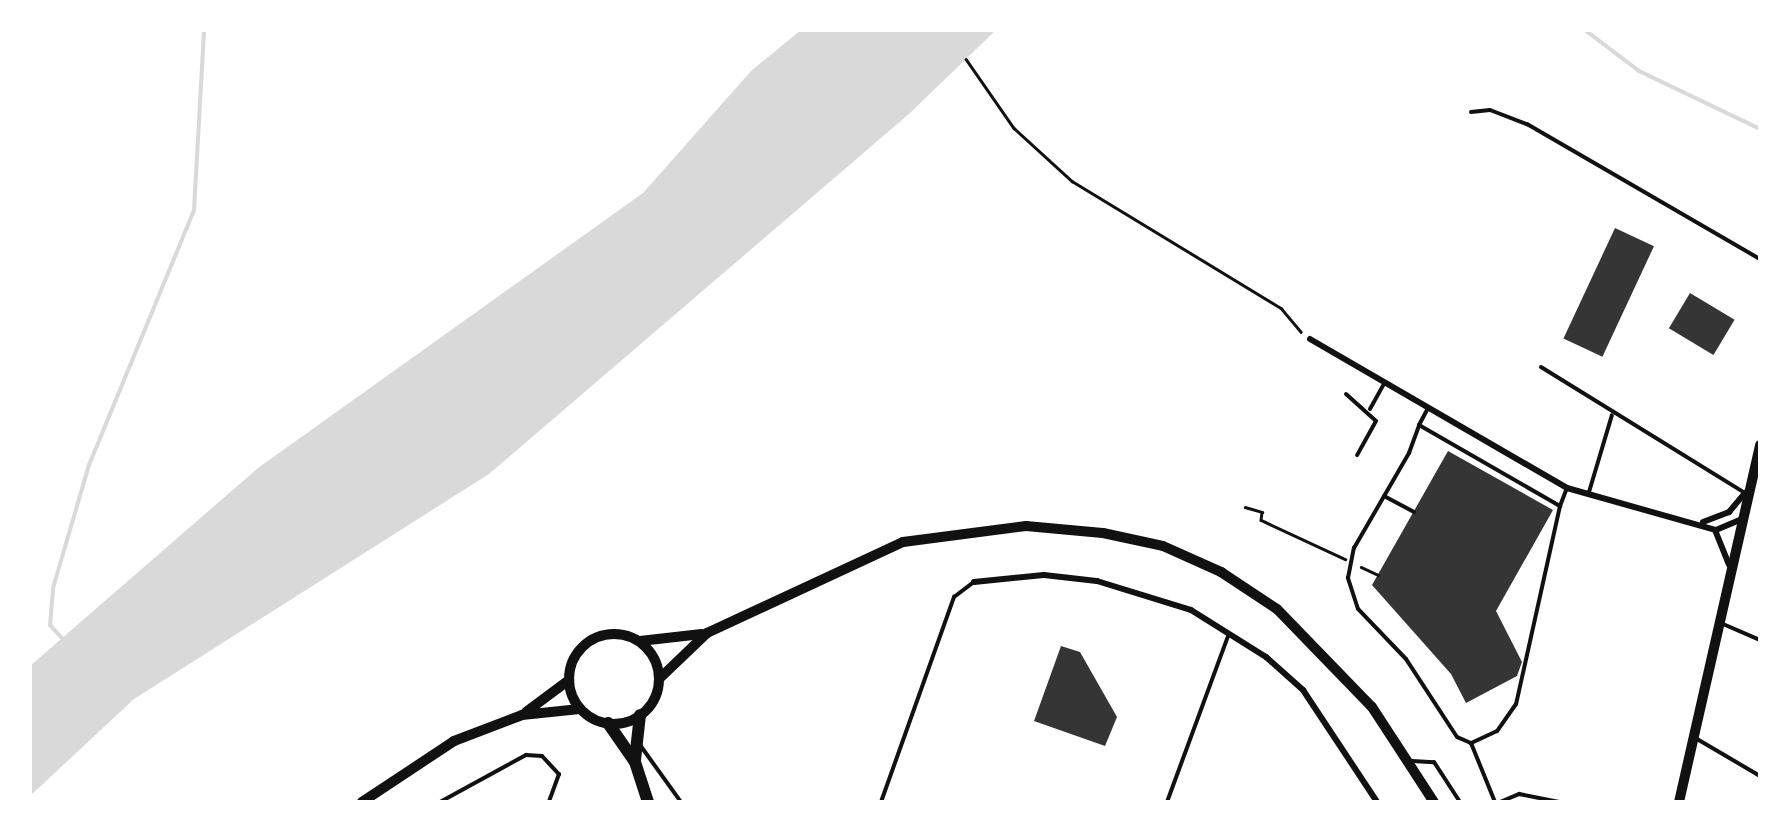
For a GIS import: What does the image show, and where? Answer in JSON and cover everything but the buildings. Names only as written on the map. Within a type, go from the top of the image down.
[{"type":"highway","points":[[635,762],[640,715]]},
{"type":"highway","points":[[608,723],[635,762],[648,802]]},
{"type":"main road","points":[[1679,802],[1745,493],[1760,445]]},
{"type":"main road","points":[[362,802],[427,754],[522,715],[569,680],[577,654],[598,637],[638,641],[708,632],[904,542],[1026,526],[1103,533],[1178,552],[1277,609],[1330,656],[1410,761],[1434,802]]},
{"type":"main road","points":[[522,715],[580,708],[608,723],[640,715],[659,678],[708,632]]},
{"type":"main road","points":[[638,641],[659,678]]},
{"type":"main road","points":[[569,680],[580,708]]},
{"type":"street","points":[[1310,339],[1588,497],[1700,522],[1715,530],[1733,528],[1739,520]]},
{"type":"street","points":[[1716,519],[1745,493]]},
{"type":"street","points":[[1700,522],[1739,520]]},
{"type":"street","points":[[1715,530],[1730,564]]},
{"type":"street","points":[[974,582],[1044,575],[1097,581],[1191,610],[1230,632],[1303,690],[1377,802]]},
{"type":"lane","points":[[1471,112],[1490,110],[1527,124],[1760,258]]},
{"type":"lane","points":[[1541,367],[1612,415],[1745,493]]},
{"type":"lane","points":[[1369,409],[1385,382]]},
{"type":"lane","points":[[1346,394],[1369,409],[1376,422],[1358,456]]},
{"type":"lane","points":[[1428,408],[1350,562],[1358,609],[1406,659],[1457,737],[1470,743],[1498,802],[1520,794],[1559,802]]},
{"type":"lane","points":[[1588,497],[1612,415]]},
{"type":"lane","points":[[1420,425],[1560,506]]},
{"type":"lane","points":[[1470,743],[1497,731],[1516,704],[1567,488]]},
{"type":"lane","points":[[1384,496],[1414,512]]},
{"type":"lane","points":[[881,802],[954,597],[974,582]]},
{"type":"lane","points":[[1717,621],[1760,640]]},
{"type":"lane","points":[[1168,802],[1230,632]]},
{"type":"lane","points":[[1692,736],[1760,776]]},
{"type":"lane","points":[[636,740],[681,802]]},
{"type":"lane","points":[[440,802],[526,755],[542,756],[559,774],[549,802]]},
{"type":"lane","points":[[1410,761],[1434,762],[1460,802]]},
{"type":"path","points":[[966,58],[1014,128],[1072,180],[1281,308],[1310,339]]},
{"type":"path","points":[[1245,506],[1262,512],[1260,520],[1378,575]]},
{"type":"shaded area","points":[[801,30],[996,30],[910,113],[489,474],[134,699],[30,796],[30,666],[258,468],[643,193],[751,71]]},
{"type":"waterway","points":[[62,638],[50,625],[53,588],[89,465],[194,210],[204,30]]},
{"type":"waterway","points":[[1585,30],[1639,71],[1760,129]]}]
